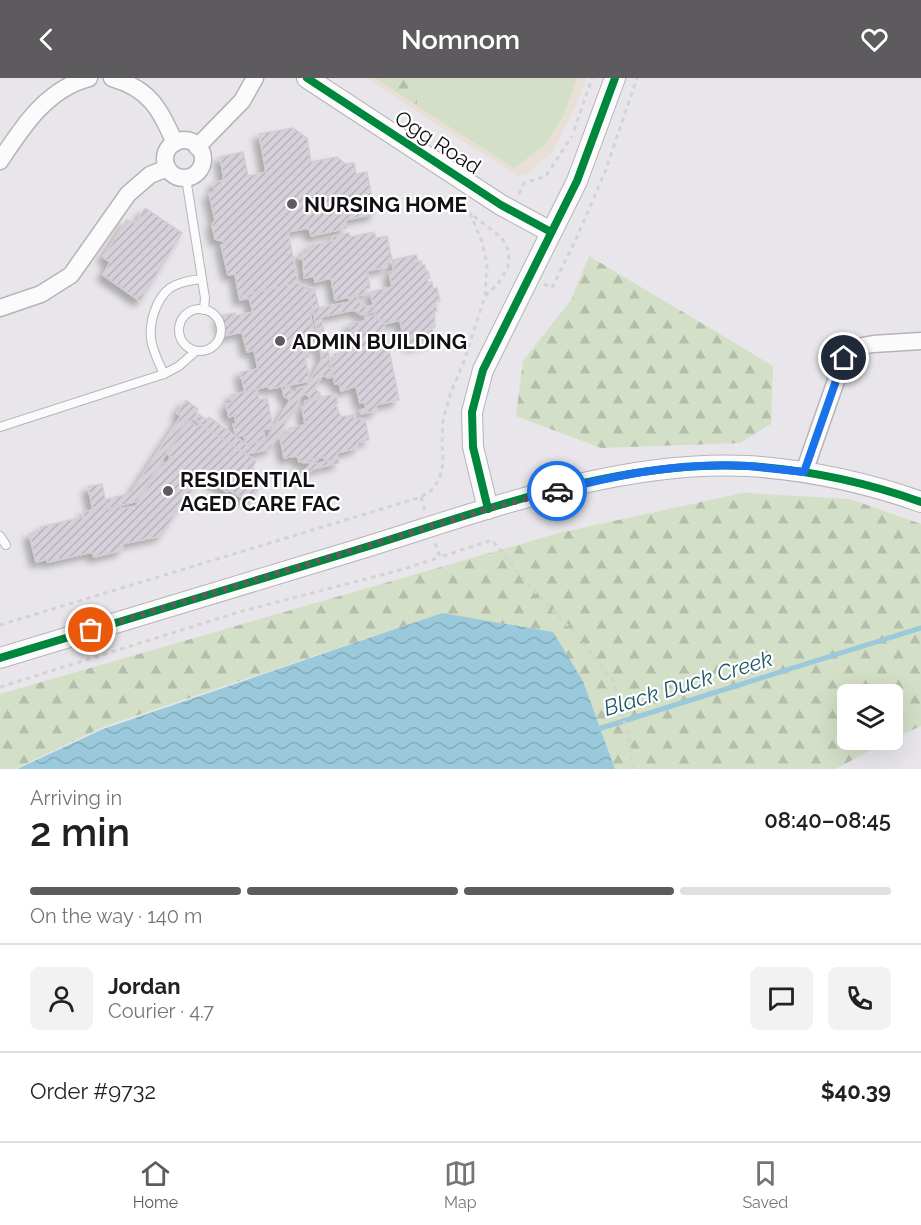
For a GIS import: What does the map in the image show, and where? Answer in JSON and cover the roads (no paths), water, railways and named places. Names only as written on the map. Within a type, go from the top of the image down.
[{"type":"street","points":[[0,160],[50,97],[68,86],[89,78]]},
{"type":"street","points":[[112,78],[137,88],[155,103],[175,142]]},
{"type":"street","points":[[197,147],[242,101],[255,78]]},
{"type":"street","name":"Ogg Road","points":[[307,78],[513,211],[551,232]]},
{"type":"street","points":[[488,509],[474,447],[472,412],[483,370],[577,181],[615,78]]},
{"type":"street","points":[[184,140],[197,147],[202,156],[201,168],[192,177],[174,176],[167,168],[164,160],[165,154],[175,142],[184,140]]},
{"type":"street","points":[[0,308],[41,294],[71,275],[128,194],[150,176],[167,168]]},
{"type":"street","points":[[804,472],[844,358],[857,347],[921,341]]},
{"type":"street","points":[[0,658],[488,509],[602,479],[683,468],[747,466],[804,472],[873,485],[921,502]]},
{"type":"lane","points":[[186,178],[205,298],[204,310]]},
{"type":"lane","points":[[164,374],[155,354],[151,337],[153,317],[158,303],[170,288],[187,281],[202,279]]},
{"type":"lane","points":[[195,309],[214,314],[221,331],[216,344],[204,351],[196,351],[184,344],[180,337],[180,323],[189,312],[195,309]]},
{"type":"lane","points":[[0,427],[164,374],[196,351]]},
{"type":"lane","points":[[0,536],[6,545]]},
{"type":"water","points":[[442,613],[553,632],[583,681],[615,769],[17,769],[103,729]]},
{"type":"waterway","name":"Black Duck Creek","points":[[595,730],[921,628]]},
{"type":"place","name":"NURSING HOME","points":[[292,204]]},
{"type":"place","name":"ADMIN BUILDING","points":[[280,341]]},
{"type":"place","name":"RESIDENTIAL AGED CARE FAC","points":[[168,491]]}]
